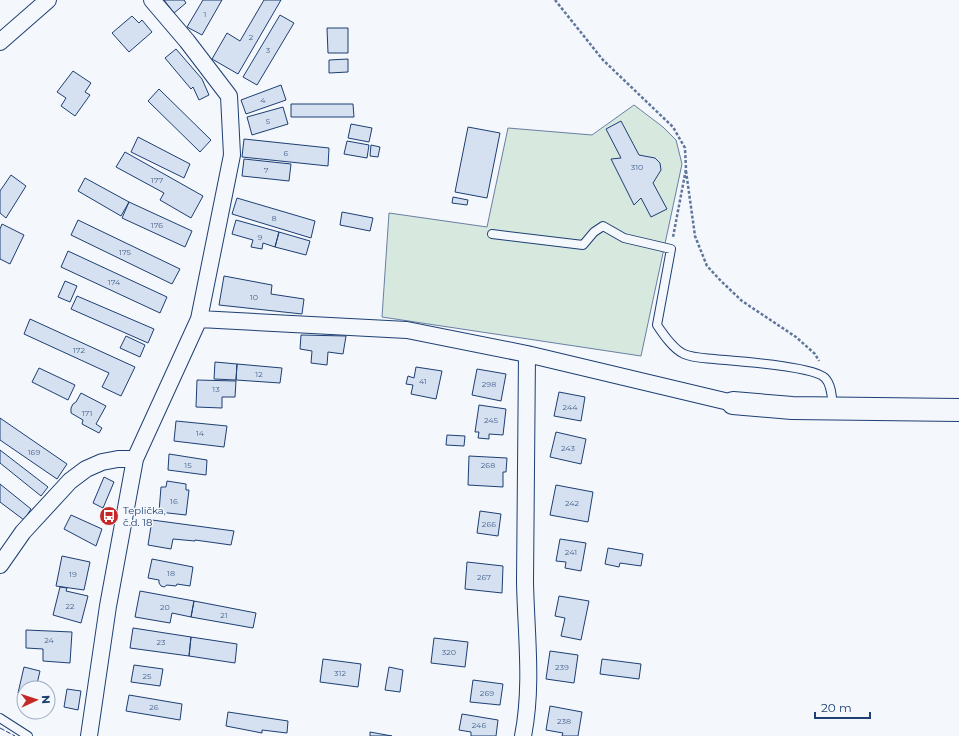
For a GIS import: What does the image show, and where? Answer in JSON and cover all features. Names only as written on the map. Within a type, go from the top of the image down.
[{"type":"street","points":[[0,42],[48,0]]},
{"type":"street","points":[[89,736],[108,606],[135,459],[199,319],[232,155],[229,96],[187,41],[152,0]]},
{"type":"street","points":[[199,319],[407,330],[527,354],[733,403],[792,408],[959,410]]},
{"type":"street","points":[[523,736],[528,690],[525,582],[527,354]]},
{"type":"street","points":[[0,564],[23,532],[70,481],[86,469],[102,462],[118,459],[135,459]]},
{"type":"lane","points":[[492,234],[583,245],[594,232],[603,226],[624,238],[671,249],[657,325],[666,340],[683,354],[702,358],[799,368],[817,372],[826,378],[833,408]]},
{"type":"lane","points":[[0,718],[28,736]]},
{"type":"path","points":[[555,0],[602,60],[673,127],[685,148],[686,169],[695,236],[707,266],[742,301],[796,337],[815,354],[824,369],[826,378]]},
{"type":"path","points":[[671,249],[686,169]]},
{"type":"shaded area","points":[[634,105],[663,127],[676,140],[682,164],[641,356],[382,317],[389,213],[487,227],[508,128],[592,135]]},
{"type":"building","points":[[164,0],[184,0],[186,3],[174,13]]},
{"type":"building","points":[[203,0],[222,0],[202,35],[187,27]]},
{"type":"building","points":[[264,0],[281,0],[238,74],[212,59],[227,33],[240,41]]},
{"type":"building","points":[[280,15],[294,23],[257,85],[243,77]]},
{"type":"building","points":[[132,16],[139,23],[142,20],[152,32],[129,52],[112,33]]},
{"type":"building","points":[[327,28],[348,28],[348,53],[328,53]]},
{"type":"building","points":[[176,49],[202,79],[209,95],[199,100],[193,87],[191,89],[165,58]]},
{"type":"building","points":[[348,59],[348,72],[329,73],[329,60]]},
{"type":"building","points":[[73,71],[91,83],[85,92],[90,95],[75,116],[61,106],[66,98],[57,92]]},
{"type":"building","points":[[281,85],[286,100],[246,114],[241,100]]},
{"type":"building","points":[[159,89],[211,140],[200,152],[148,101]]},
{"type":"building","points":[[291,104],[353,104],[354,117],[291,117]]},
{"type":"building","points":[[283,107],[288,124],[252,135],[247,117]]},
{"type":"building","points":[[621,121],[639,155],[655,158],[660,163],[661,170],[653,183],[667,209],[651,217],[641,198],[634,205],[611,159],[621,158],[606,129]]},
{"type":"building","points":[[351,124],[372,128],[369,142],[348,138]]},
{"type":"building","points":[[468,127],[500,133],[487,198],[455,192]]},
{"type":"building","points":[[138,137],[190,164],[184,178],[131,152]]},
{"type":"building","points":[[244,139],[329,148],[328,166],[242,157]]},
{"type":"building","points":[[347,141],[369,145],[367,158],[344,154]]},
{"type":"building","points":[[371,145],[380,147],[378,157],[370,156]]},
{"type":"building","points":[[125,152],[203,196],[191,218],[160,200],[164,193],[116,167]]},
{"type":"building","points":[[244,159],[291,164],[289,181],[242,176]]},
{"type":"building","points":[[11,175],[26,186],[6,218],[0,213],[0,191]]},
{"type":"building","points":[[85,178],[129,202],[121,216],[78,191]]},
{"type":"building","points":[[453,197],[468,200],[467,205],[452,203]]},
{"type":"building","points":[[237,198],[315,221],[311,238],[232,214]]},
{"type":"building","points":[[129,202],[192,231],[185,247],[122,218]]},
{"type":"building","points":[[342,212],[373,218],[370,231],[340,225]]},
{"type":"building","points":[[78,220],[180,269],[172,284],[71,235]]},
{"type":"building","points":[[236,220],[279,232],[275,247],[263,243],[262,249],[251,247],[253,240],[232,234]]},
{"type":"building","points":[[2,224],[24,235],[10,264],[0,259],[0,229]]},
{"type":"building","points":[[279,232],[310,241],[306,255],[275,247]]},
{"type":"building","points":[[68,251],[167,297],[160,313],[61,267]]},
{"type":"building","points":[[224,276],[272,285],[271,294],[304,299],[302,314],[219,305]]},
{"type":"building","points":[[65,281],[77,286],[70,302],[58,297]]},
{"type":"building","points":[[77,296],[154,329],[148,343],[71,309]]},
{"type":"building","points":[[30,319],[135,367],[121,396],[102,387],[109,373],[24,334]]},
{"type":"building","points":[[301,335],[346,336],[343,354],[328,352],[327,365],[311,363],[312,351],[300,349]]},
{"type":"building","points":[[126,336],[145,345],[140,357],[120,348]]},
{"type":"building","points":[[215,362],[237,364],[236,380],[214,379]]},
{"type":"building","points":[[237,364],[282,368],[280,383],[236,380]]},
{"type":"building","points":[[416,367],[442,371],[436,399],[411,394],[413,385],[406,384],[408,376],[414,378]]},
{"type":"building","points":[[39,368],[75,385],[68,400],[32,382]]},
{"type":"building","points":[[477,369],[506,374],[501,401],[472,395]]},
{"type":"building","points":[[197,380],[236,381],[235,397],[222,397],[222,408],[196,407]]},
{"type":"building","points":[[559,392],[585,397],[581,421],[554,416]]},
{"type":"building","points":[[81,393],[106,406],[96,424],[102,428],[99,433],[82,424],[83,420],[71,413],[73,404],[76,402]]},
{"type":"building","points":[[479,405],[506,409],[503,435],[489,434],[489,439],[478,438],[479,432],[475,432]]},
{"type":"building","points":[[0,418],[67,464],[57,479],[0,440]]},
{"type":"building","points":[[176,421],[227,426],[224,447],[174,441]]},
{"type":"building","points":[[556,432],[586,439],[581,464],[550,457]]},
{"type":"building","points":[[447,435],[465,436],[464,446],[446,445]]},
{"type":"building","points":[[0,450],[48,487],[41,496],[0,463]]},
{"type":"building","points":[[169,454],[207,460],[206,475],[168,470]]},
{"type":"building","points":[[469,456],[507,458],[506,472],[503,472],[503,487],[468,485]]},
{"type":"building","points":[[104,477],[114,482],[103,508],[93,503]]},
{"type":"building","points":[[167,481],[186,484],[186,490],[189,490],[186,515],[159,512],[161,487],[166,487]]},
{"type":"building","points":[[0,484],[31,509],[24,520],[0,502]]},
{"type":"building","points":[[556,485],[593,492],[588,522],[550,515]]},
{"type":"building","points":[[480,511],[501,514],[498,536],[477,533]]},
{"type":"building","points":[[71,515],[102,529],[96,546],[64,529]]},
{"type":"building","points":[[152,520],[234,531],[231,545],[195,540],[173,539],[171,549],[148,545]]},
{"type":"building","points":[[560,539],[586,543],[581,571],[565,568],[566,562],[556,561]]},
{"type":"building","points":[[608,548],[643,554],[641,566],[620,563],[619,567],[605,564]]},
{"type":"building","points":[[62,556],[90,562],[84,590],[56,586]]},
{"type":"building","points":[[152,559],[193,567],[190,586],[177,584],[176,586],[167,585],[164,587],[161,586],[159,580],[148,578]]},
{"type":"building","points":[[467,562],[503,566],[502,593],[465,589]]},
{"type":"building","points":[[60,587],[67,588],[66,591],[88,596],[81,623],[53,615]]},
{"type":"building","points":[[140,591],[194,601],[191,617],[172,613],[170,623],[135,617]]},
{"type":"building","points":[[559,596],[589,601],[581,640],[561,636],[565,618],[555,616]]},
{"type":"building","points":[[194,601],[256,613],[253,628],[191,617]]},
{"type":"building","points":[[133,628],[191,637],[189,656],[130,648]]},
{"type":"building","points":[[26,630],[72,632],[70,663],[43,661],[43,649],[26,648]]},
{"type":"building","points":[[191,637],[237,644],[235,663],[189,656]]},
{"type":"building","points":[[434,638],[468,642],[465,667],[431,663]]},
{"type":"building","points":[[550,651],[578,655],[574,683],[546,679]]},
{"type":"building","points":[[323,659],[361,664],[358,687],[320,682]]},
{"type":"building","points":[[602,659],[641,664],[639,679],[600,674]]},
{"type":"building","points":[[134,665],[163,669],[160,686],[131,682]]},
{"type":"building","points":[[24,667],[40,671],[38,680],[21,680]]},
{"type":"building","points":[[389,667],[403,670],[400,692],[385,690]]},
{"type":"building","points":[[473,680],[503,684],[500,705],[470,702]]},
{"type":"building","points":[[67,689],[81,691],[78,710],[64,707]]},
{"type":"building","points":[[129,695],[182,704],[180,720],[126,711]]},
{"type":"building","points":[[550,706],[582,712],[578,736],[562,736],[563,733],[546,730]]},
{"type":"building","points":[[228,712],[288,721],[287,733],[262,730],[262,733],[226,726]]},
{"type":"building","points":[[462,714],[498,720],[496,736],[471,736],[471,732],[459,730]]},
{"type":"building","points":[[370,732],[392,736],[370,736]]},
{"type":"fence","points":[[0,728],[15,736]]},
{"type":"place","name":"Teplička, č.d. 18","points":[[109,516]]}]
